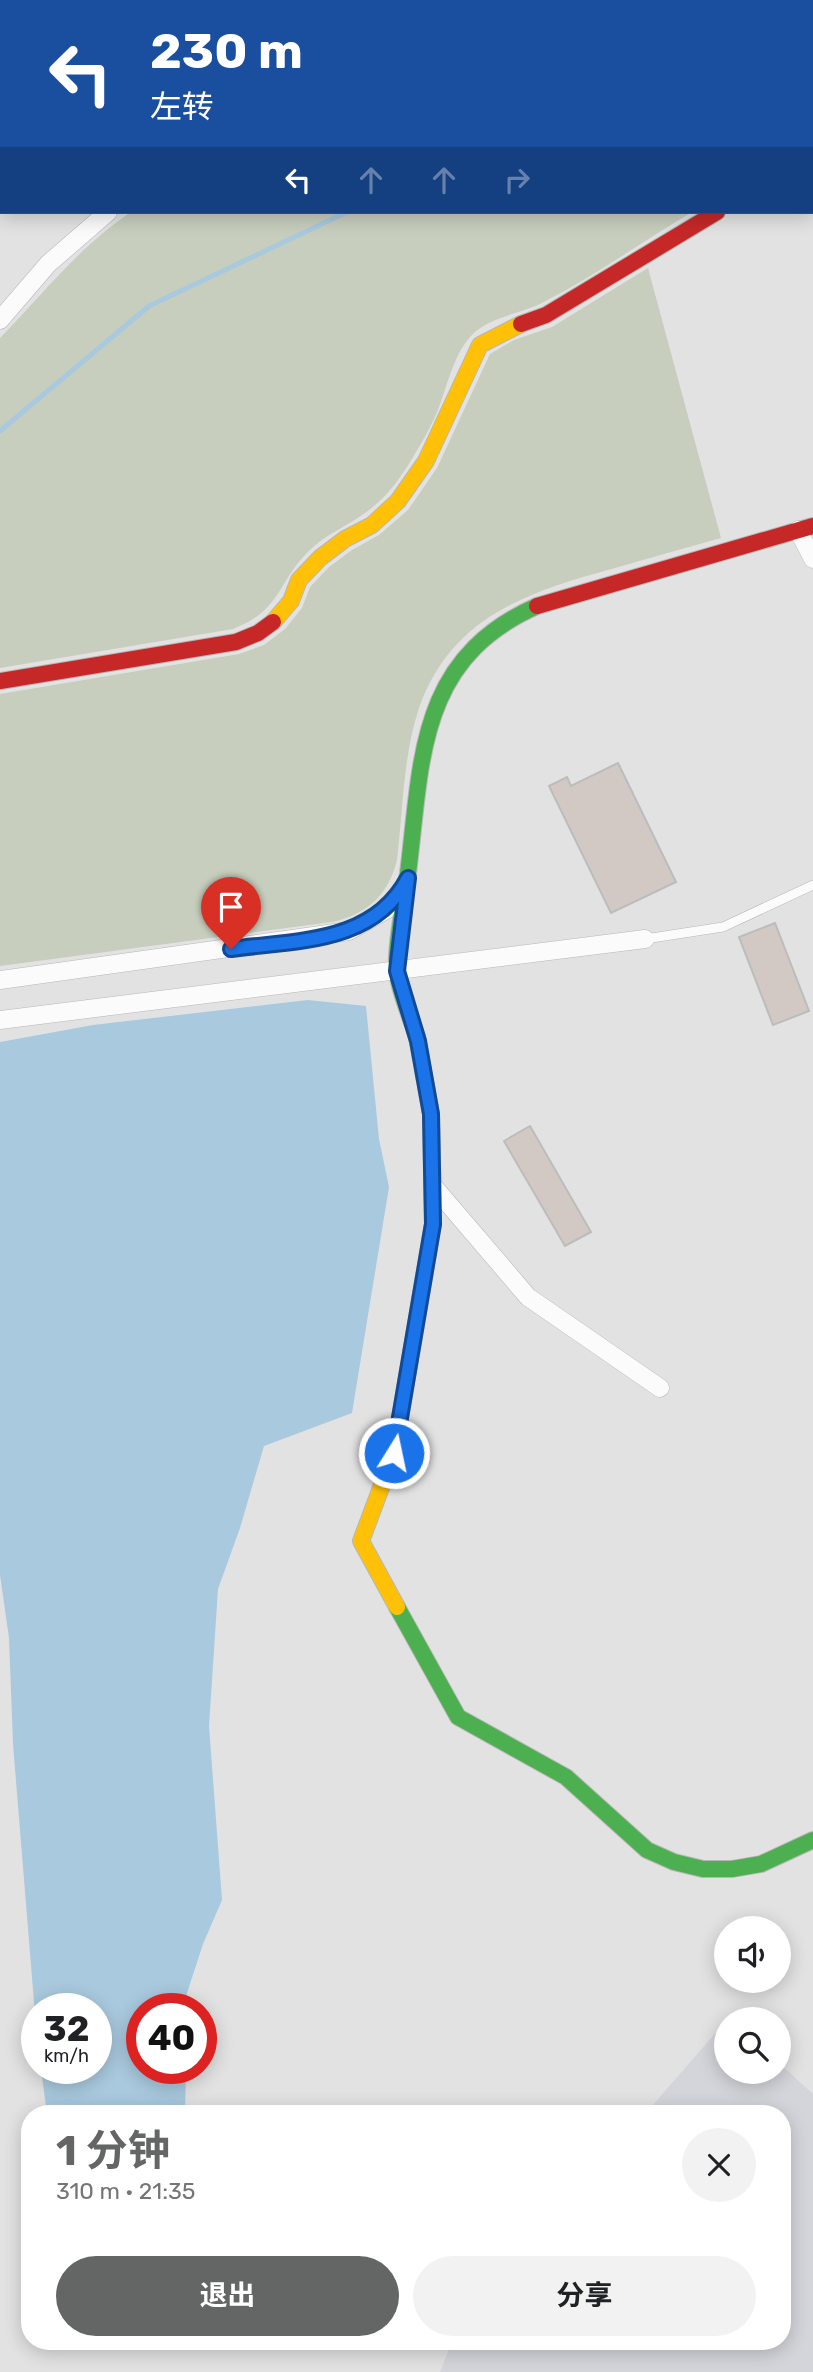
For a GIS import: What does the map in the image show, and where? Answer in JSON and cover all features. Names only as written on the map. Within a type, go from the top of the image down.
[{"type":"street","points":[[0,320],[48,264],[106,214]]},
{"type":"street","points":[[0,681],[236,642],[258,634],[276,620],[291,601],[299,580],[320,558],[345,539],[372,525],[398,501],[432,450],[480,345],[509,328],[546,315],[714,214]]},
{"type":"street","points":[[813,559],[805,528],[552,599],[521,611],[492,630],[467,653],[447,680],[432,711],[423,744],[397,971],[425,1077],[434,1187],[433,1224],[394,1453],[361,1541],[458,1717],[566,1777],[647,1850],[674,1862],[703,1869],[732,1869],[761,1864],[813,1840]]},
{"type":"street","points":[[0,980],[349,931],[386,910],[408,878]]},
{"type":"street","points":[[0,1020],[645,939]]},
{"type":"street","points":[[434,1187],[528,1297],[660,1388]]},
{"type":"lane","points":[[645,939],[723,927],[813,885]]},
{"type":"shaded area","points":[[714,2035],[714,2084],[791,2084],[791,2074],[813,2094],[813,2372],[440,2372],[449,2350],[791,2350],[791,2105],[653,2105]]},
{"type":"green space","points":[[128,214],[689,214],[561,293],[533,307],[494,320],[477,330],[459,353],[431,426],[394,486],[373,507],[312,548],[262,613],[233,629],[0,668],[0,338],[78,256]]},
{"type":"green space","points":[[648,268],[721,538],[577,579],[520,600],[471,631],[450,652],[433,677],[414,726],[407,764],[397,860],[393,873],[374,902],[356,914],[332,922],[0,966],[0,694],[239,654],[264,645],[285,629],[302,608],[310,587],[329,567],[379,535],[408,510],[437,468],[490,354],[514,340],[552,327]]},
{"type":"water","points":[[308,1000],[366,1006],[379,1139],[389,1187],[352,1413],[264,1446],[240,1528],[218,1589],[209,1726],[222,1900],[203,1944],[187,1993],[126,1993],[126,2084],[186,2084],[185,2105],[46,2105],[43,2084],[112,2084],[112,1993],[33,1993],[13,1744],[9,1638],[0,1575],[0,1042],[93,1025]]},
{"type":"building","points":[[618,763],[676,882],[611,913],[549,786],[567,777],[571,786]]},
{"type":"building","points":[[775,923],[809,1011],[773,1025],[739,937]]},
{"type":"building","points":[[530,1126],[591,1232],[565,1246],[504,1141]]},
{"type":"waterway","points":[[0,431],[149,306],[343,214]]},
{"type":"traffic: fast","points":[[417,1037],[400,987],[397,960],[424,748],[434,714],[449,682],[469,653],[498,628],[537,606]]},
{"type":"traffic: fast","points":[[397,1607],[458,1717],[566,1777],[647,1850],[674,1862],[703,1869],[732,1869],[761,1864],[813,1840]]},
{"type":"traffic: slow","points":[[273,622],[291,601],[299,580],[320,558],[345,539],[372,525],[398,501],[426,461],[480,345],[521,324]]},
{"type":"traffic: slow","points":[[397,1607],[361,1541],[394,1453],[433,1224],[431,1114],[417,1037]]},
{"type":"traffic: jam","points":[[521,324],[546,315],[714,214]]},
{"type":"traffic: jam","points":[[537,606],[813,526]]},
{"type":"traffic: jam","points":[[0,681],[236,642],[258,633],[273,622]]},
{"type":"route","points":[[231,949],[334,935],[363,926],[386,910],[408,878],[397,971],[414,1023],[425,1077],[431,1114],[434,1187],[433,1224],[394,1453]]}]
